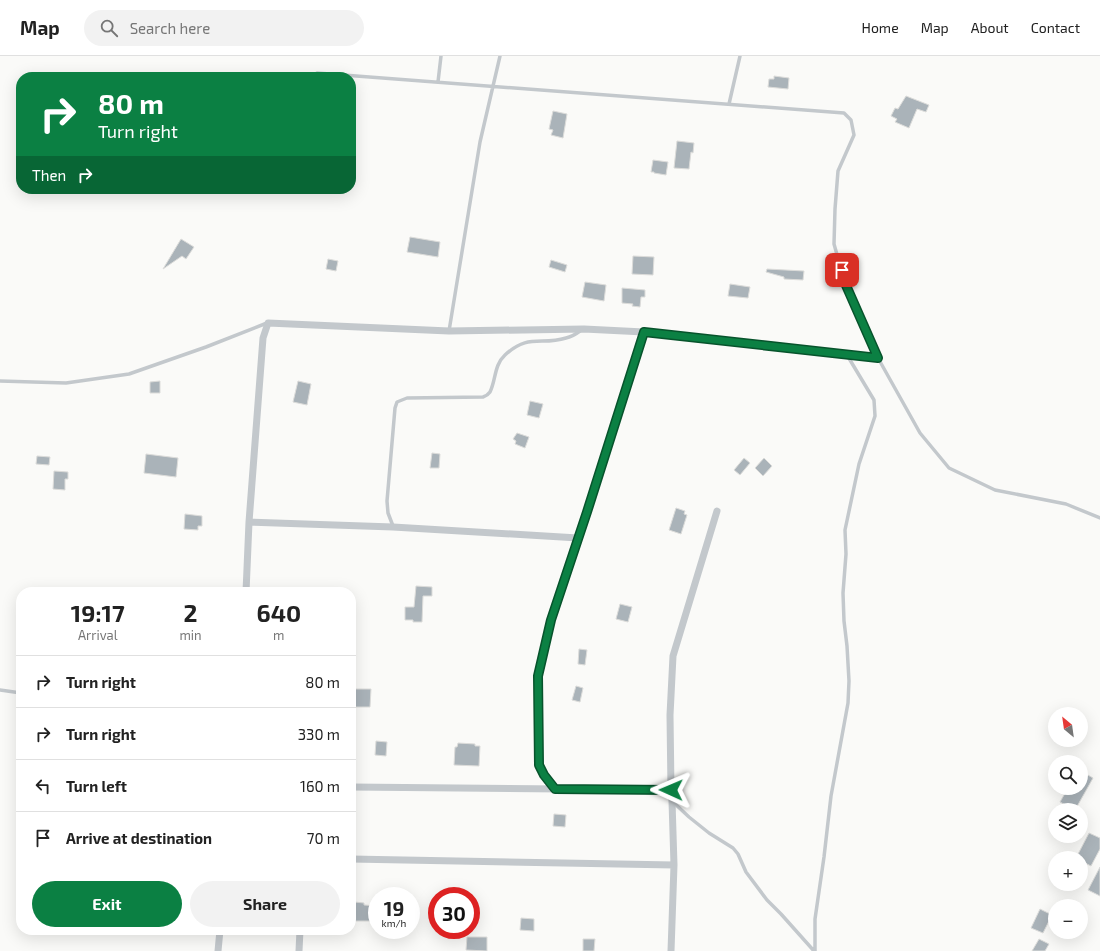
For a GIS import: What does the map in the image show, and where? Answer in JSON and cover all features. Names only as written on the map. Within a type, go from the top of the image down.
[{"type":"street","points":[[246,587],[249,522],[262,338],[268,323],[449,331],[584,329],[644,332],[878,358]]},
{"type":"street","points":[[555,789],[544,775],[539,765],[538,676],[551,620],[644,332]]},
{"type":"street","points":[[671,951],[674,865],[670,715],[673,656],[717,511]]},
{"type":"street","points":[[249,522],[578,538]]},
{"type":"street","points":[[356,787],[671,790]]},
{"type":"street","points":[[356,859],[674,865]]},
{"type":"street","points":[[218,951],[220,935]]},
{"type":"street","points":[[299,951],[300,935]]},
{"type":"lane","points":[[438,82],[441,56]]},
{"type":"lane","points":[[449,331],[480,142],[500,56]]},
{"type":"lane","points":[[729,104],[740,56]]},
{"type":"lane","points":[[356,76],[844,113],[851,120],[854,135],[838,171],[834,244],[845,283],[878,358],[920,434],[949,468],[995,490],[1066,504],[1100,518]]},
{"type":"lane","points":[[0,381],[66,383],[129,374],[268,323]]},
{"type":"lane","points":[[393,528],[388,513],[387,501],[395,408],[397,402],[407,398],[487,396],[490,393],[494,373],[500,361],[504,355],[519,344],[529,341],[558,340],[567,338],[584,329]]},
{"type":"lane","points":[[815,951],[815,919],[831,796],[848,703],[848,646],[844,621],[843,593],[846,554],[845,530],[859,464],[875,416],[874,400],[847,354]]},
{"type":"lane","points":[[0,690],[16,692]]},
{"type":"lane","points":[[672,801],[704,829],[733,848],[738,854],[746,872],[767,900],[815,951]]},
{"type":"building","points":[[774,76],[789,78],[788,89],[768,87],[769,79],[774,79]]},
{"type":"building","points":[[906,96],[929,105],[926,112],[917,109],[909,128],[895,122],[897,119],[891,116],[895,108],[898,109]]},
{"type":"building","points":[[553,111],[567,114],[563,138],[551,135],[553,130],[549,129]]},
{"type":"building","points":[[677,141],[694,143],[693,153],[691,152],[689,169],[674,168]]},
{"type":"building","points":[[653,160],[668,162],[666,175],[651,172]]},
{"type":"building","points":[[410,237],[440,242],[438,257],[407,252]]},
{"type":"building","points":[[181,239],[194,247],[186,259],[182,256],[163,269]]},
{"type":"building","points":[[633,256],[654,257],[653,275],[632,274]]},
{"type":"building","points":[[328,259],[338,261],[336,271],[326,269]]},
{"type":"building","points":[[551,260],[567,265],[565,272],[549,267]]},
{"type":"building","points":[[767,269],[804,271],[803,280],[784,279],[784,277],[766,272]]},
{"type":"building","points":[[585,282],[606,285],[604,301],[582,297]]},
{"type":"building","points":[[730,284],[750,287],[748,298],[728,296]]},
{"type":"building","points":[[622,288],[645,290],[645,297],[641,297],[640,307],[632,306],[633,304],[622,303]]},
{"type":"building","points":[[160,381],[160,393],[150,393],[150,382]]},
{"type":"building","points":[[298,381],[311,384],[307,405],[293,402]]},
{"type":"building","points":[[530,401],[543,404],[539,418],[527,415]]},
{"type":"building","points":[[517,433],[529,437],[525,448],[515,444],[516,441],[513,439]]},
{"type":"building","points":[[432,453],[440,454],[439,468],[430,468]]},
{"type":"building","points":[[146,454],[178,458],[176,477],[144,473]]},
{"type":"building","points":[[37,456],[50,457],[49,465],[36,464]]},
{"type":"building","points":[[744,458],[750,463],[740,475],[734,470]]},
{"type":"building","points":[[764,458],[772,466],[763,476],[755,468]]},
{"type":"building","points":[[54,471],[68,472],[68,479],[65,479],[65,490],[53,489]]},
{"type":"building","points":[[676,508],[685,511],[684,514],[687,515],[681,534],[669,530]]},
{"type":"building","points":[[185,514],[202,516],[202,526],[198,526],[198,530],[184,529]]},
{"type":"building","points":[[416,586],[432,587],[432,596],[423,596],[422,622],[405,620],[405,607],[414,607]]},
{"type":"building","points":[[620,604],[632,607],[628,622],[616,619]]},
{"type":"building","points":[[579,649],[587,650],[585,665],[578,664]]},
{"type":"building","points":[[576,686],[583,688],[580,702],[572,700]]},
{"type":"building","points":[[356,689],[371,689],[370,707],[356,707]]},
{"type":"building","points":[[376,741],[387,742],[386,756],[375,755]]},
{"type":"building","points":[[458,743],[475,744],[475,746],[480,746],[479,766],[454,765],[455,747],[457,747]]},
{"type":"building","points":[[1088,775],[1093,778],[1088,787]]},
{"type":"building","points":[[1064,795],[1083,795],[1079,803],[1060,802]]},
{"type":"building","points":[[554,814],[566,815],[565,827],[553,826]]},
{"type":"building","points":[[1089,833],[1100,838],[1100,849],[1091,866],[1088,864],[1088,851],[1080,851],[1084,843],[1088,843]]},
{"type":"building","points":[[1100,867],[1100,896],[1088,890]]},
{"type":"building","points":[[356,902],[364,903],[364,905],[368,905],[368,921],[356,921]]},
{"type":"building","points":[[1040,909],[1048,913],[1048,923],[1043,933],[1031,928]]},
{"type":"building","points":[[521,918],[534,919],[534,931],[520,930]]},
{"type":"building","points":[[480,937],[487,937],[487,951],[466,950],[467,939],[480,939]]},
{"type":"building","points":[[583,939],[595,939],[594,951],[583,951]]},
{"type":"building","points":[[1039,939],[1049,944],[1045,951],[1032,951]]},
{"type":"route","points":[[671,790],[555,789],[544,775],[539,765],[538,676],[551,620],[644,332],[878,358],[845,283],[842,270]]}]
